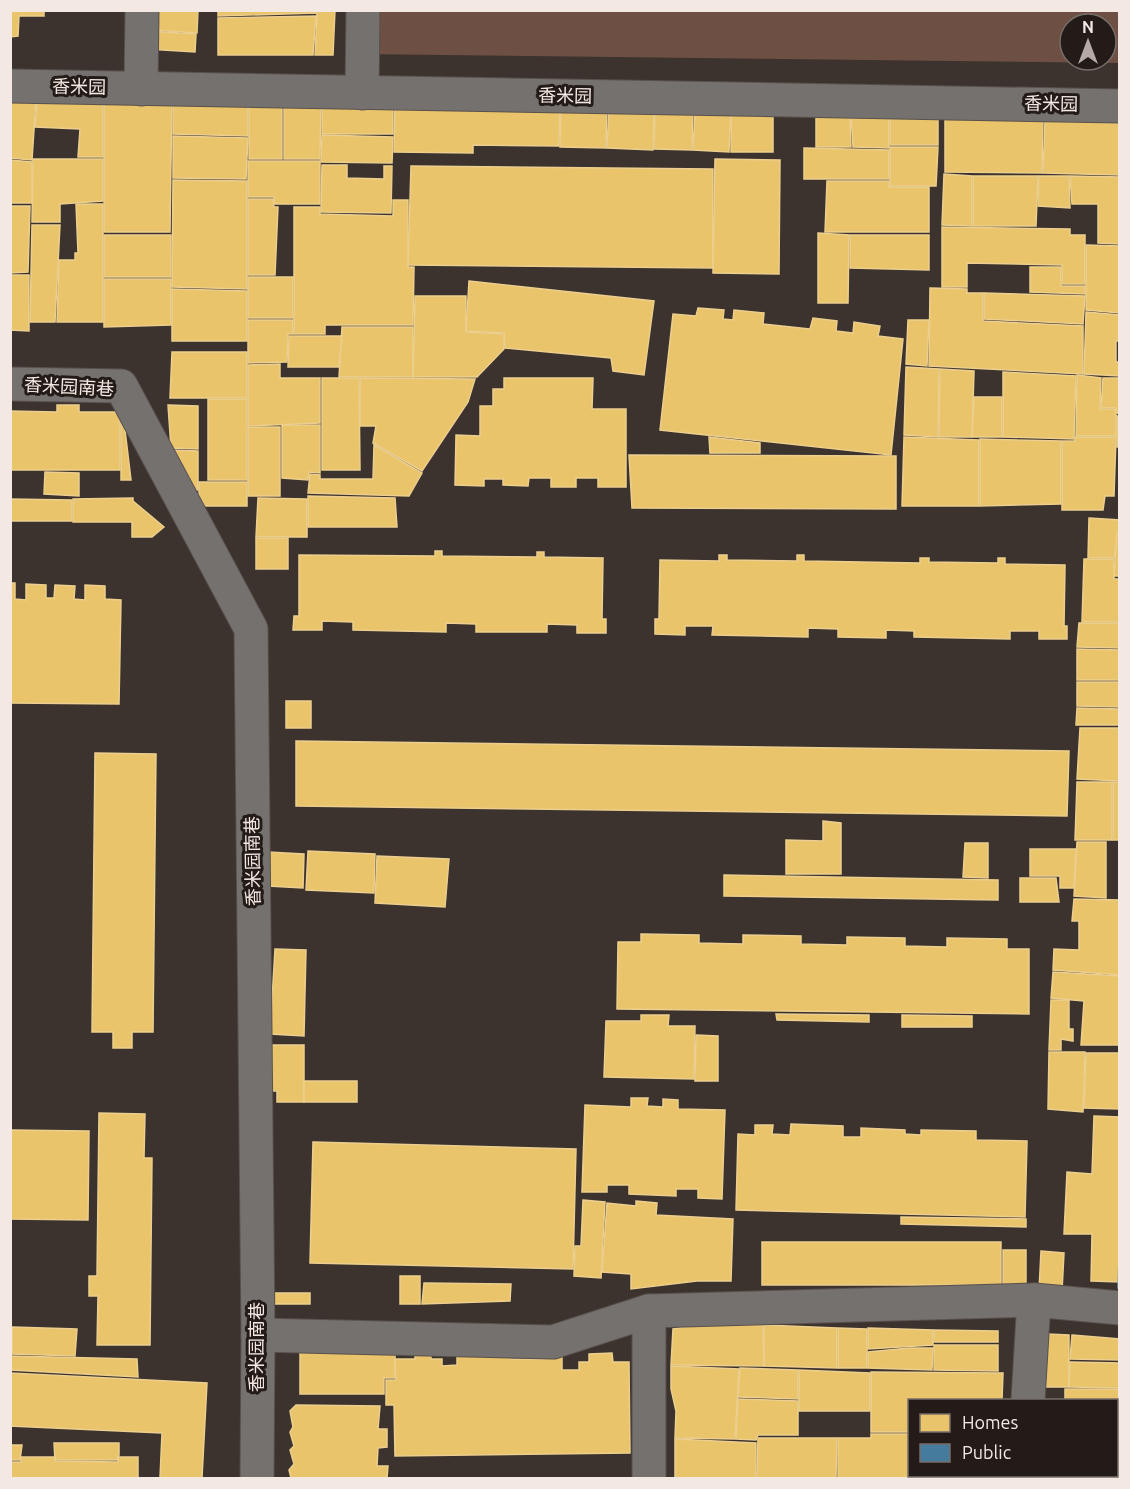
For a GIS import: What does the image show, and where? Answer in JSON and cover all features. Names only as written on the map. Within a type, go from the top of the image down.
[{"type":"street","points":[[141,89],[142,10]]},
{"type":"street","points":[[362,93],[363,10]]},
{"type":"street","name":"香米园","points":[[10,86],[1119,106]]},
{"type":"street","name":"香米园南巷","points":[[10,384],[121,386],[251,628],[258,1335],[257,1479]]},
{"type":"street","points":[[258,1335],[553,1342],[649,1311],[1034,1300],[1119,1308]]},
{"type":"street","points":[[1028,1399],[1034,1300]]},
{"type":"street","points":[[649,1311],[649,1479]]},
{"type":"shaded area","points":[[364,11],[1119,11],[1119,63],[1118,12],[1058,12],[1058,62],[359,54]]},
{"type":"building: Homes","points":[[10,10],[44,10],[44,16],[19,16],[18,36],[10,37]]},
{"type":"building: Homes","points":[[151,10],[198,10],[197,33],[152,30]]},
{"type":"building: Homes","points":[[218,10],[335,10],[333,55],[315,55],[317,13],[218,16]]},
{"type":"building: Homes","points":[[316,16],[313,55],[218,55],[218,18]]},
{"type":"building: Homes","points":[[148,31],[196,34],[195,52],[147,49]]},
{"type":"building: Homes","points":[[104,97],[172,97],[170,232],[104,232]]},
{"type":"building: Homes","points":[[173,97],[248,99],[248,136],[173,134]]},
{"type":"building: Homes","points":[[10,98],[36,99],[32,160],[10,158]]},
{"type":"building: Homes","points":[[249,99],[282,100],[282,159],[249,159]]},
{"type":"building: Homes","points":[[284,100],[321,100],[320,159],[284,159]]},
{"type":"building: Homes","points":[[322,100],[393,101],[393,134],[322,134]]},
{"type":"building: Homes","points":[[103,102],[103,157],[78,157],[80,129],[35,127],[37,103]]},
{"type":"building: Homes","points":[[395,103],[560,106],[559,146],[473,145],[473,153],[394,152]]},
{"type":"building: Homes","points":[[561,106],[607,107],[606,148],[560,147]]},
{"type":"building: Homes","points":[[609,107],[654,109],[653,150],[607,148]]},
{"type":"building: Homes","points":[[655,109],[693,110],[692,150],[654,149]]},
{"type":"building: Homes","points":[[695,110],[731,111],[729,152],[693,150]]},
{"type":"building: Homes","points":[[731,111],[773,113],[773,152],[731,152]]},
{"type":"building: Homes","points":[[816,114],[850,115],[851,147],[816,147]]},
{"type":"building: Homes","points":[[851,115],[889,117],[889,148],[853,147]]},
{"type":"building: Homes","points":[[890,117],[938,118],[938,145],[890,145]]},
{"type":"building: Homes","points":[[945,118],[1043,121],[1042,173],[945,172]]},
{"type":"building: Homes","points":[[1045,121],[1120,123],[1120,175],[1043,173]]},
{"type":"building: Homes","points":[[322,135],[393,137],[392,163],[321,162]]},
{"type":"building: Homes","points":[[173,136],[248,138],[246,179],[173,178]]},
{"type":"building: Homes","points":[[890,147],[938,147],[936,186],[890,186]]},
{"type":"building: Homes","points":[[804,148],[889,150],[889,179],[804,179]]},
{"type":"building: Homes","points":[[33,159],[103,159],[103,201],[60,204],[60,222],[32,222]]},
{"type":"building: Homes","points":[[715,159],[780,160],[779,274],[713,273]]},
{"type":"building: Homes","points":[[10,160],[32,162],[32,203],[10,203]]},
{"type":"building: Homes","points":[[248,161],[320,161],[320,204],[274,204],[274,197],[248,197]]},
{"type":"building: Homes","points":[[322,165],[347,165],[347,178],[384,179],[384,166],[392,166],[391,213],[321,212]]},
{"type":"building: Homes","points":[[411,166],[713,169],[713,268],[408,265]]},
{"type":"building: Homes","points":[[944,174],[972,176],[972,226],[942,225]]},
{"type":"building: Homes","points":[[973,176],[1038,176],[1036,226],[973,226]]},
{"type":"building: Homes","points":[[1039,176],[1069,176],[1070,208],[1038,206]]},
{"type":"building: Homes","points":[[1070,176],[1120,177],[1120,244],[1098,243],[1098,204],[1072,204]]},
{"type":"building: Homes","points":[[173,180],[247,181],[247,289],[172,287]]},
{"type":"building: Homes","points":[[827,181],[889,181],[889,187],[929,187],[929,232],[825,232]]},
{"type":"building: Homes","points":[[248,199],[273,199],[274,207],[278,207],[275,275],[248,275]]},
{"type":"building: Homes","points":[[393,200],[408,200],[408,267],[414,267],[413,325],[325,325],[325,334],[294,334],[294,207],[320,207],[320,214],[393,216]]},
{"type":"building: Homes","points":[[76,204],[103,204],[103,322],[57,322],[59,260],[75,260],[75,253],[78,253]]},
{"type":"building: Homes","points":[[10,206],[30,206],[28,272],[10,273]]},
{"type":"building: Homes","points":[[32,225],[60,225],[55,322],[30,322]]},
{"type":"building: Homes","points":[[942,227],[1070,229],[1070,235],[1085,235],[1085,284],[1062,284],[1062,265],[967,263],[967,287],[942,287]]},
{"type":"building: Homes","points":[[818,233],[849,235],[848,303],[818,303]]},
{"type":"building: Homes","points":[[104,235],[171,235],[171,277],[104,277]]},
{"type":"building: Homes","points":[[850,235],[929,235],[929,270],[850,268]]},
{"type":"building: Homes","points":[[1086,245],[1120,246],[1120,313],[1086,310]]},
{"type":"building: Homes","points":[[1030,267],[1061,267],[1061,286],[1085,286],[1085,294],[1030,292]]},
{"type":"building: Homes","points":[[10,275],[29,275],[29,331],[10,330]]},
{"type":"building: Homes","points":[[248,277],[293,277],[293,318],[248,318]]},
{"type":"building: Homes","points":[[104,279],[171,279],[171,325],[104,327]]},
{"type":"building: Homes","points":[[469,281],[654,301],[644,375],[613,371],[611,358],[505,348],[504,333],[466,331]]},
{"type":"building: Homes","points":[[930,288],[967,289],[967,293],[983,293],[983,321],[1083,326],[1083,374],[929,366]]},
{"type":"building: Homes","points":[[172,289],[247,291],[247,341],[172,341]]},
{"type":"building: Homes","points":[[984,293],[1085,296],[1083,324],[984,319]]},
{"type":"building: Homes","points":[[415,296],[466,296],[466,332],[504,334],[504,349],[477,377],[413,377]]},
{"type":"building: Homes","points":[[698,308],[724,310],[723,319],[733,320],[734,310],[764,313],[763,324],[810,329],[813,318],[837,321],[836,331],[853,333],[854,322],[880,326],[878,336],[903,339],[891,455],[660,430],[673,314],[696,316]]},
{"type":"building: Homes","points":[[1086,312],[1120,315],[1120,341],[1116,341],[1116,362],[1120,362],[1120,376],[1084,374]]},
{"type":"building: Homes","points":[[248,320],[293,320],[293,334],[288,334],[287,362],[248,363]]},
{"type":"building: Homes","points":[[908,320],[929,320],[927,366],[906,364]]},
{"type":"building: Homes","points":[[342,327],[413,327],[413,377],[339,377]]},
{"type":"building: Homes","points":[[289,336],[342,336],[339,367],[288,367]]},
{"type":"building: Homes","points":[[172,352],[247,352],[247,398],[170,398]]},
{"type":"building: Homes","points":[[280,364],[280,378],[320,378],[320,423],[248,426],[248,365]]},
{"type":"building: Homes","points":[[906,367],[939,369],[938,437],[904,435]]},
{"type":"building: Homes","points":[[940,369],[974,371],[972,437],[939,437]]},
{"type":"building: Homes","points":[[1003,372],[1076,376],[1074,439],[1003,437]]},
{"type":"building: Homes","points":[[1077,375],[1101,378],[1100,409],[1116,409],[1116,436],[1076,436]]},
{"type":"building: Homes","points":[[322,378],[359,378],[360,470],[322,470]]},
{"type":"building: Homes","points":[[360,378],[475,379],[468,402],[422,471],[373,443],[376,426],[360,426]]},
{"type":"building: Homes","points":[[504,378],[593,378],[592,409],[626,409],[626,487],[598,487],[598,478],[576,478],[576,487],[551,487],[551,478],[529,478],[528,486],[503,485],[503,479],[484,479],[484,486],[455,485],[456,435],[480,436],[480,406],[493,406],[493,389],[504,389]]},
{"type":"building: Homes","points":[[1103,378],[1120,378],[1120,414],[1117,413],[1116,408],[1101,408]]},
{"type":"building: Homes","points":[[974,397],[1002,397],[1002,437],[972,437]]},
{"type":"building: Homes","points":[[208,399],[247,399],[247,480],[208,480]]},
{"type":"building: Homes","points":[[57,405],[79,405],[79,412],[120,412],[120,470],[10,470],[10,411],[57,412]]},
{"type":"building: Homes","points":[[168,405],[198,406],[198,449],[171,448]]},
{"type":"building: Homes","points":[[121,411],[123,413],[131,480],[121,480]]},
{"type":"building: Homes","points":[[1117,416],[1120,416],[1120,447],[1117,447]]},
{"type":"building: Homes","points":[[282,425],[320,425],[320,473],[309,472],[308,480],[282,478]]},
{"type":"building: Homes","points":[[248,427],[280,427],[280,496],[248,496]]},
{"type":"building: Homes","points":[[709,437],[760,443],[760,453],[710,453]]},
{"type":"building: Homes","points":[[904,437],[979,440],[979,506],[902,506]]},
{"type":"building: Homes","points":[[1075,437],[1116,437],[1114,496],[1105,496],[1103,510],[1062,510],[1062,441],[1075,441]]},
{"type":"building: Homes","points":[[980,439],[1061,441],[1061,504],[980,506]]},
{"type":"building: Homes","points":[[374,445],[422,473],[409,496],[308,493],[310,474],[320,475],[320,479],[373,479]]},
{"type":"building: Homes","points":[[171,450],[198,451],[198,490],[187,490]]},
{"type":"building: Homes","points":[[629,455],[896,456],[896,509],[632,508]]},
{"type":"building: Homes","points":[[45,472],[79,473],[79,496],[44,494]]},
{"type":"building: Homes","points":[[199,482],[247,482],[247,506],[206,506],[199,500]]},
{"type":"building: Homes","points":[[308,496],[395,498],[397,527],[308,527]]},
{"type":"building: Homes","points":[[133,498],[133,501],[164,527],[152,537],[132,537],[132,522],[73,522],[73,499]]},
{"type":"building: Homes","points":[[258,498],[307,499],[307,537],[256,537]]},
{"type":"building: Homes","points":[[10,499],[72,500],[72,521],[10,521]]},
{"type":"building: Homes","points":[[1089,518],[1120,520],[1114,558],[1088,558]]},
{"type":"building: Homes","points":[[1117,533],[1120,533],[1120,576],[1114,576]]},
{"type":"building: Homes","points":[[256,538],[288,538],[288,569],[256,569]]},
{"type":"building: Homes","points":[[435,551],[442,551],[442,556],[537,557],[537,552],[544,552],[544,557],[603,558],[602,619],[606,619],[606,633],[577,633],[577,625],[547,624],[547,632],[476,632],[476,624],[446,623],[446,632],[353,630],[353,622],[322,621],[322,630],[293,630],[294,616],[299,616],[299,555],[435,556]]},
{"type":"building: Homes","points":[[719,555],[727,555],[727,560],[797,561],[797,555],[804,555],[804,561],[920,563],[920,558],[929,558],[929,562],[998,563],[998,558],[1005,558],[1005,564],[1065,565],[1064,626],[1067,626],[1067,639],[1039,639],[1039,631],[1010,631],[1010,639],[914,637],[914,631],[886,630],[886,638],[838,637],[838,629],[808,628],[808,637],[712,635],[713,626],[685,626],[685,635],[655,634],[655,619],[659,619],[660,560],[719,561]]},
{"type":"building: Homes","points":[[1084,559],[1114,559],[1114,579],[1120,579],[1120,622],[1082,622]]},
{"type":"building: Homes","points":[[10,583],[15,583],[15,599],[26,600],[26,584],[46,585],[46,598],[54,598],[55,585],[75,586],[74,599],[85,600],[85,585],[105,586],[105,599],[121,600],[119,704],[10,703]]},
{"type":"building: Homes","points":[[1079,623],[1120,623],[1120,648],[1077,647]]},
{"type":"building: Homes","points":[[1077,649],[1120,650],[1120,680],[1077,680]]},
{"type":"building: Homes","points":[[1077,682],[1120,682],[1120,707],[1077,706]]},
{"type":"building: Homes","points":[[286,701],[311,701],[311,728],[286,728]]},
{"type":"building: Homes","points":[[1077,708],[1120,709],[1120,725],[1076,725]]},
{"type":"building: Homes","points":[[1080,728],[1120,728],[1120,781],[1077,779]]},
{"type":"building: Homes","points":[[296,741],[1069,751],[1067,816],[296,806]]},
{"type":"building: Homes","points":[[95,753],[156,754],[153,1032],[132,1032],[132,1048],[113,1048],[113,1032],[92,1032]]},
{"type":"building: Homes","points":[[1077,782],[1112,782],[1112,840],[1075,840]]},
{"type":"building: Homes","points":[[1113,782],[1120,782],[1120,840],[1113,840]]},
{"type":"building: Homes","points":[[823,821],[841,823],[841,874],[786,874],[786,840],[823,841]]},
{"type":"building: Homes","points":[[1077,842],[1106,842],[1106,898],[1074,896]]},
{"type":"building: Homes","points":[[965,843],[988,843],[988,878],[963,877]]},
{"type":"building: Homes","points":[[1030,849],[1076,849],[1074,888],[1060,888],[1060,876],[1030,876]]},
{"type":"building: Homes","points":[[308,851],[375,854],[374,893],[306,890]]},
{"type":"building: Homes","points":[[268,852],[304,854],[303,888],[268,886]]},
{"type":"building: Homes","points":[[377,856],[449,859],[445,907],[375,903]]},
{"type":"building: Homes","points":[[724,875],[998,880],[998,900],[724,896]]},
{"type":"building: Homes","points":[[1020,878],[1056,878],[1059,902],[1020,902]]},
{"type":"building: Homes","points":[[1074,899],[1120,900],[1120,975],[1053,970],[1054,949],[1079,950],[1079,921],[1072,921]]},
{"type":"building: Homes","points":[[641,934],[699,935],[699,943],[743,944],[743,935],[801,936],[801,944],[847,945],[847,937],[905,938],[905,946],[947,947],[947,938],[1007,939],[1007,949],[1029,949],[1029,1014],[617,1009],[618,942],[641,942]]},
{"type":"building: Homes","points":[[275,949],[306,950],[304,1036],[270,1034]]},
{"type":"building: Homes","points":[[1053,972],[1120,976],[1120,1045],[1081,1045],[1084,1001],[1051,998]]},
{"type":"building: Homes","points":[[1051,1000],[1069,1000],[1069,1029],[1073,1029],[1073,1041],[1061,1039],[1061,1050],[1049,1050]]},
{"type":"building: Homes","points":[[776,1014],[869,1015],[869,1022],[777,1020]]},
{"type":"building: Homes","points":[[641,1015],[669,1015],[668,1026],[695,1026],[694,1079],[604,1077],[606,1021],[641,1021]]},
{"type":"building: Homes","points":[[902,1015],[972,1016],[972,1027],[902,1027]]},
{"type":"building: Homes","points":[[696,1035],[718,1036],[718,1081],[695,1081]]},
{"type":"building: Homes","points":[[270,1045],[304,1045],[304,1102],[277,1102],[277,1091],[262,1091]]},
{"type":"building: Homes","points":[[1049,1052],[1085,1052],[1083,1112],[1048,1109]]},
{"type":"building: Homes","points":[[1086,1053],[1120,1053],[1120,1109],[1084,1108]]},
{"type":"building: Homes","points":[[304,1081],[357,1081],[357,1102],[304,1102]]},
{"type":"building: Homes","points":[[631,1098],[648,1098],[647,1106],[663,1107],[663,1099],[678,1100],[678,1109],[725,1110],[722,1199],[698,1198],[698,1189],[676,1189],[676,1196],[629,1194],[629,1185],[607,1185],[607,1192],[582,1192],[585,1105],[631,1107]]},
{"type":"building: Homes","points":[[99,1113],[145,1114],[144,1158],[152,1158],[150,1345],[97,1345],[98,1296],[89,1296],[89,1276],[97,1276]]},
{"type":"building: Homes","points":[[1094,1116],[1120,1117],[1120,1282],[1091,1281],[1092,1234],[1064,1234],[1067,1172],[1092,1174]]},
{"type":"building: Homes","points":[[791,1124],[843,1126],[843,1137],[861,1137],[861,1128],[905,1130],[905,1134],[921,1135],[921,1130],[976,1131],[976,1140],[1027,1141],[1025,1217],[736,1210],[738,1134],[755,1135],[755,1125],[773,1125],[772,1134],[790,1135]]},
{"type":"building: Homes","points":[[10,1130],[89,1131],[88,1220],[10,1219]]},
{"type":"building: Homes","points":[[313,1142],[576,1149],[573,1269],[310,1263]]},
{"type":"building: Homes","points":[[583,1200],[605,1202],[601,1278],[574,1276],[575,1246],[581,1246]]},
{"type":"building: Homes","points":[[636,1201],[657,1203],[656,1215],[733,1219],[731,1281],[697,1281],[631,1289],[631,1274],[602,1272],[607,1203],[636,1206]]},
{"type":"building: Homes","points":[[901,1217],[1026,1219],[1026,1227],[901,1224]]},
{"type":"building: Homes","points":[[762,1242],[1001,1242],[1001,1285],[762,1285]]},
{"type":"building: Homes","points":[[1003,1250],[1026,1250],[1026,1284],[1003,1284]]},
{"type":"building: Homes","points":[[1041,1251],[1064,1253],[1062,1291],[1039,1290]]},
{"type":"building: Homes","points":[[400,1276],[420,1276],[420,1304],[400,1304]]},
{"type":"building: Homes","points":[[424,1283],[511,1284],[510,1301],[422,1304]]},
{"type":"building: Homes","points":[[268,1293],[310,1293],[310,1304],[267,1304]]},
{"type":"building: Homes","points":[[705,1324],[763,1325],[764,1366],[671,1365],[673,1329]]},
{"type":"building: Homes","points":[[764,1325],[837,1328],[837,1368],[764,1366]]},
{"type":"building: Homes","points":[[12,1327],[77,1329],[75,1356],[12,1354]]},
{"type":"building: Homes","points":[[838,1328],[867,1329],[867,1368],[838,1368]]},
{"type":"building: Homes","points":[[868,1328],[933,1330],[933,1345],[868,1349]]},
{"type":"building: Homes","points":[[934,1330],[998,1331],[998,1342],[934,1342]]},
{"type":"building: Homes","points":[[1047,1334],[1069,1335],[1069,1387],[1046,1387]]},
{"type":"building: Homes","points":[[1072,1335],[1120,1339],[1120,1360],[1070,1359]]},
{"type":"building: Homes","points":[[934,1345],[998,1345],[998,1371],[934,1370]]},
{"type":"building: Homes","points":[[933,1348],[932,1370],[868,1368],[868,1352]]},
{"type":"building: Homes","points":[[300,1349],[395,1349],[395,1378],[384,1378],[384,1394],[300,1394]]},
{"type":"building: Homes","points":[[510,1351],[511,1359],[544,1359],[544,1354],[562,1353],[562,1370],[579,1370],[579,1362],[589,1362],[589,1354],[612,1353],[613,1362],[629,1362],[630,1453],[395,1456],[394,1405],[386,1405],[386,1380],[396,1380],[395,1359],[415,1359],[415,1352],[431,1352],[431,1359],[442,1359],[442,1366],[457,1365],[457,1352]]},
{"type":"building: Homes","points":[[10,1356],[137,1359],[138,1377],[10,1370]]},
{"type":"building: Homes","points":[[1070,1362],[1120,1363],[1120,1388],[1069,1387]]},
{"type":"building: Homes","points":[[671,1366],[739,1369],[735,1439],[675,1438],[676,1411],[671,1389]]},
{"type":"building: Homes","points":[[740,1368],[798,1370],[798,1399],[738,1397]]},
{"type":"building: Homes","points":[[799,1370],[870,1373],[870,1411],[799,1411]]},
{"type":"building: Homes","points":[[871,1372],[1003,1373],[1002,1399],[908,1399],[908,1432],[871,1432]]},
{"type":"building: Homes","points":[[10,1373],[207,1383],[202,1478],[160,1478],[162,1433],[10,1426]]},
{"type":"building: Homes","points":[[1065,1389],[1120,1389],[1120,1421],[1118,1421],[1118,1399],[1065,1399]]},
{"type":"building: Homes","points":[[738,1399],[798,1401],[798,1435],[758,1435],[756,1440],[736,1439]]},
{"type":"building: Homes","points":[[296,1405],[380,1406],[378,1429],[387,1429],[387,1447],[378,1448],[377,1466],[388,1466],[387,1478],[291,1478],[289,1470],[294,1464],[290,1450],[294,1446],[290,1432],[293,1427],[290,1411]]},
{"type":"building: Homes","points":[[871,1434],[908,1434],[908,1477],[936,1478],[838,1478],[838,1438],[871,1438]]},
{"type":"building: Homes","points":[[758,1438],[837,1438],[836,1478],[757,1478]]},
{"type":"building: Homes","points":[[675,1439],[756,1443],[756,1478],[675,1478]]},
{"type":"building: Homes","points":[[54,1443],[119,1443],[119,1455],[117,1460],[55,1460]]},
{"type":"building: Homes","points":[[10,1445],[22,1445],[20,1460],[10,1460]]},
{"type":"building: Homes","points":[[21,1457],[55,1457],[55,1461],[118,1462],[118,1457],[138,1457],[138,1478],[10,1478],[10,1462],[21,1462]]},
{"type":"building: Homes","points":[[1118,1465],[1120,1465],[1120,1478],[1042,1478],[1118,1477]]},
{"type":"building: Homes","points":[[963,1477],[1000,1477],[1000,1478]]},
{"type":"building: Public","points":[[1120,1225],[1120,1288],[1118,1288]]}]
